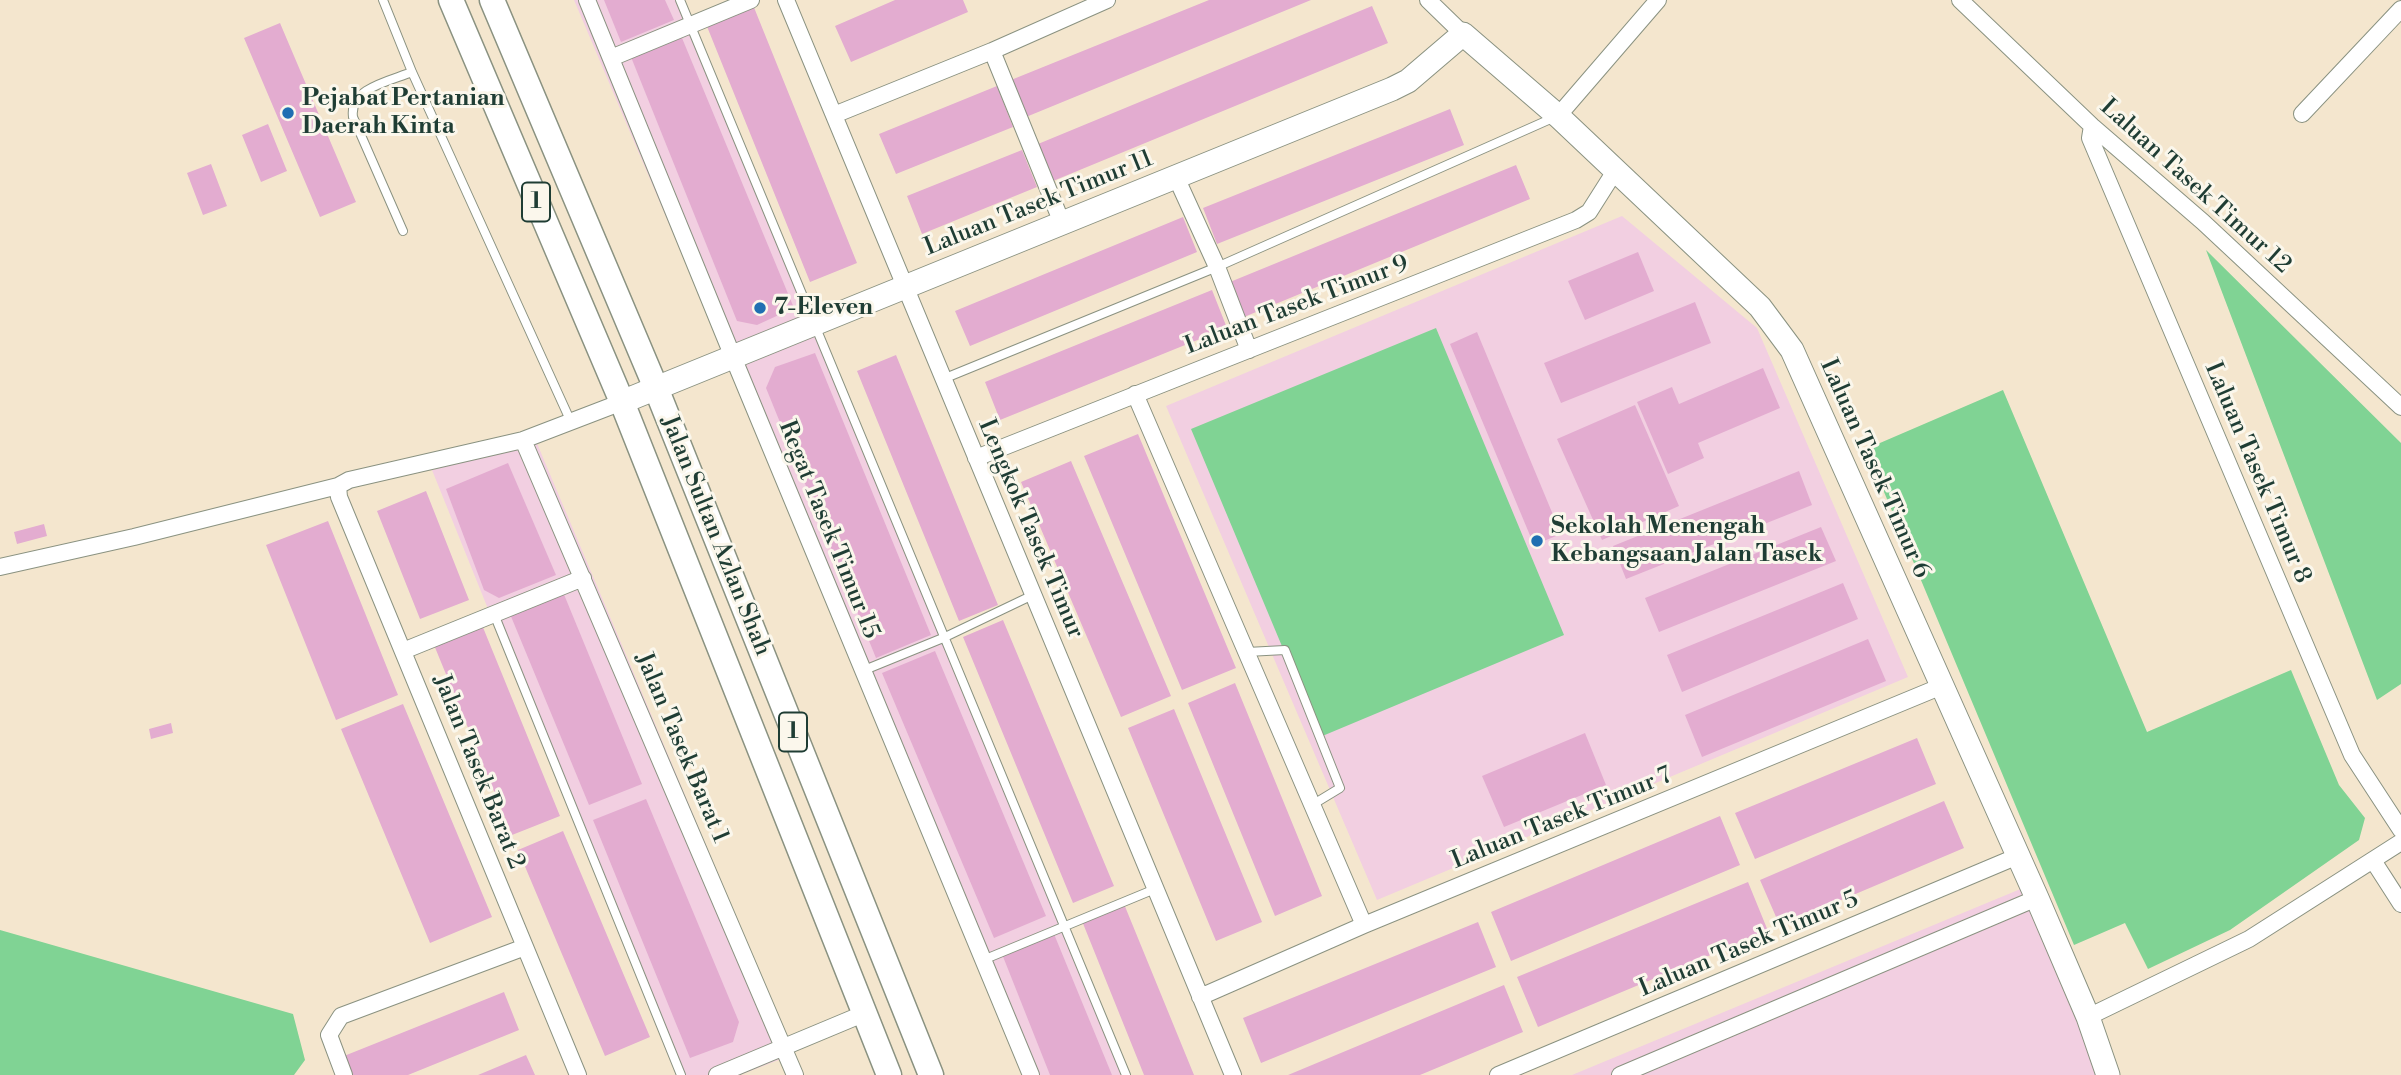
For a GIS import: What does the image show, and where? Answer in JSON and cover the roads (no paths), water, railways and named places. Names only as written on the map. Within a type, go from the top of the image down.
[{"type":"main road","name":"Jalan Sultan Azlan Shah","points":[[451,0],[622,402],[889,1075]]},
{"type":"main road","name":"Jalan Sultan Azlan Shah","points":[[492,0],[656,388],[931,1075]]},
{"type":"street","name":"Regat Tasek Timur 15","points":[[587,0],[1031,1075]]},
{"type":"street","points":[[611,58],[751,0]]},
{"type":"street","name":"Lengkok Tasek Timur","points":[[786,0],[1233,1075]]},
{"type":"street","points":[[834,115],[992,51],[1107,0]]},
{"type":"street","name":"Laluan Tasek Timur 6","points":[[1428,0],[1558,116],[1760,307],[1792,350],[2037,898],[2088,1017],[2108,1075]]},
{"type":"street","points":[[1558,116],[1658,0]]},
{"type":"street","name":"Laluan Tasek Timur 12","points":[[1960,0],[2092,126],[2203,222],[2401,407]]},
{"type":"street","points":[[2302,114],[2401,9]]},
{"type":"street","name":"Laluan Tasek Timur 11","points":[[622,402],[1392,89],[1408,81],[1463,34]]},
{"type":"street","points":[[992,51],[1062,223]]},
{"type":"street","name":"Laluan Tasek Timur 8","points":[[2092,126],[2090,138],[2352,755],[2401,830]]},
{"type":"street","name":"Laluan Tasek Timur 9","points":[[976,458],[1576,220],[1589,212],[1615,171]]},
{"type":"street","points":[[1176,177],[1217,267],[1249,350]]},
{"type":"street","points":[[1135,394],[1364,925]]},
{"type":"street","points":[[0,567],[134,537],[338,486],[349,480],[523,440],[622,402]]},
{"type":"street","name":"Jalan Tasek Barat 1","points":[[523,440],[795,1075]]},
{"type":"street","name":"Jalan Tasek Barat 2","points":[[338,486],[339,496],[578,1075]]},
{"type":"street","points":[[403,651],[583,578]]},
{"type":"street","name":"Laluan Tasek Timur 7","points":[[1200,997],[1364,925],[1942,686]]},
{"type":"street","points":[[2088,1017],[2249,939],[2374,862],[2401,842]]},
{"type":"street","name":"Laluan Tasek Timur 5","points":[[1498,1075],[2018,856]]},
{"type":"street","points":[[2374,862],[2401,904]]},
{"type":"street","points":[[1620,1075],[2037,898]]},
{"type":"street","points":[[344,1075],[329,1035],[341,1016],[525,947]]},
{"type":"street","points":[[717,1075],[863,1014]]},
{"type":"lane","points":[[383,0],[412,72],[571,422]]},
{"type":"lane","points":[[680,0],[1126,1075]]},
{"type":"lane","points":[[402,231],[353,117],[352,108],[355,100],[367,90],[412,72]]},
{"type":"lane","points":[[943,379],[1217,267],[1558,116]]},
{"type":"lane","points":[[862,671],[943,638],[1033,595]]},
{"type":"lane","points":[[494,614],[681,1075]]},
{"type":"lane","points":[[1247,652],[1284,650],[1340,788],[1312,805]]},
{"type":"lane","points":[[983,960],[1155,889]]},
{"type":"place","name":"Pejabat Pertanian Daerah Kinta","points":[[288,113]]},
{"type":"place","name":"7-Eleven","points":[[760,308]]},
{"type":"place","name":"Sekolah Menengah Kebangsaan Jalan Tasek","points":[[1537,541]]}]
